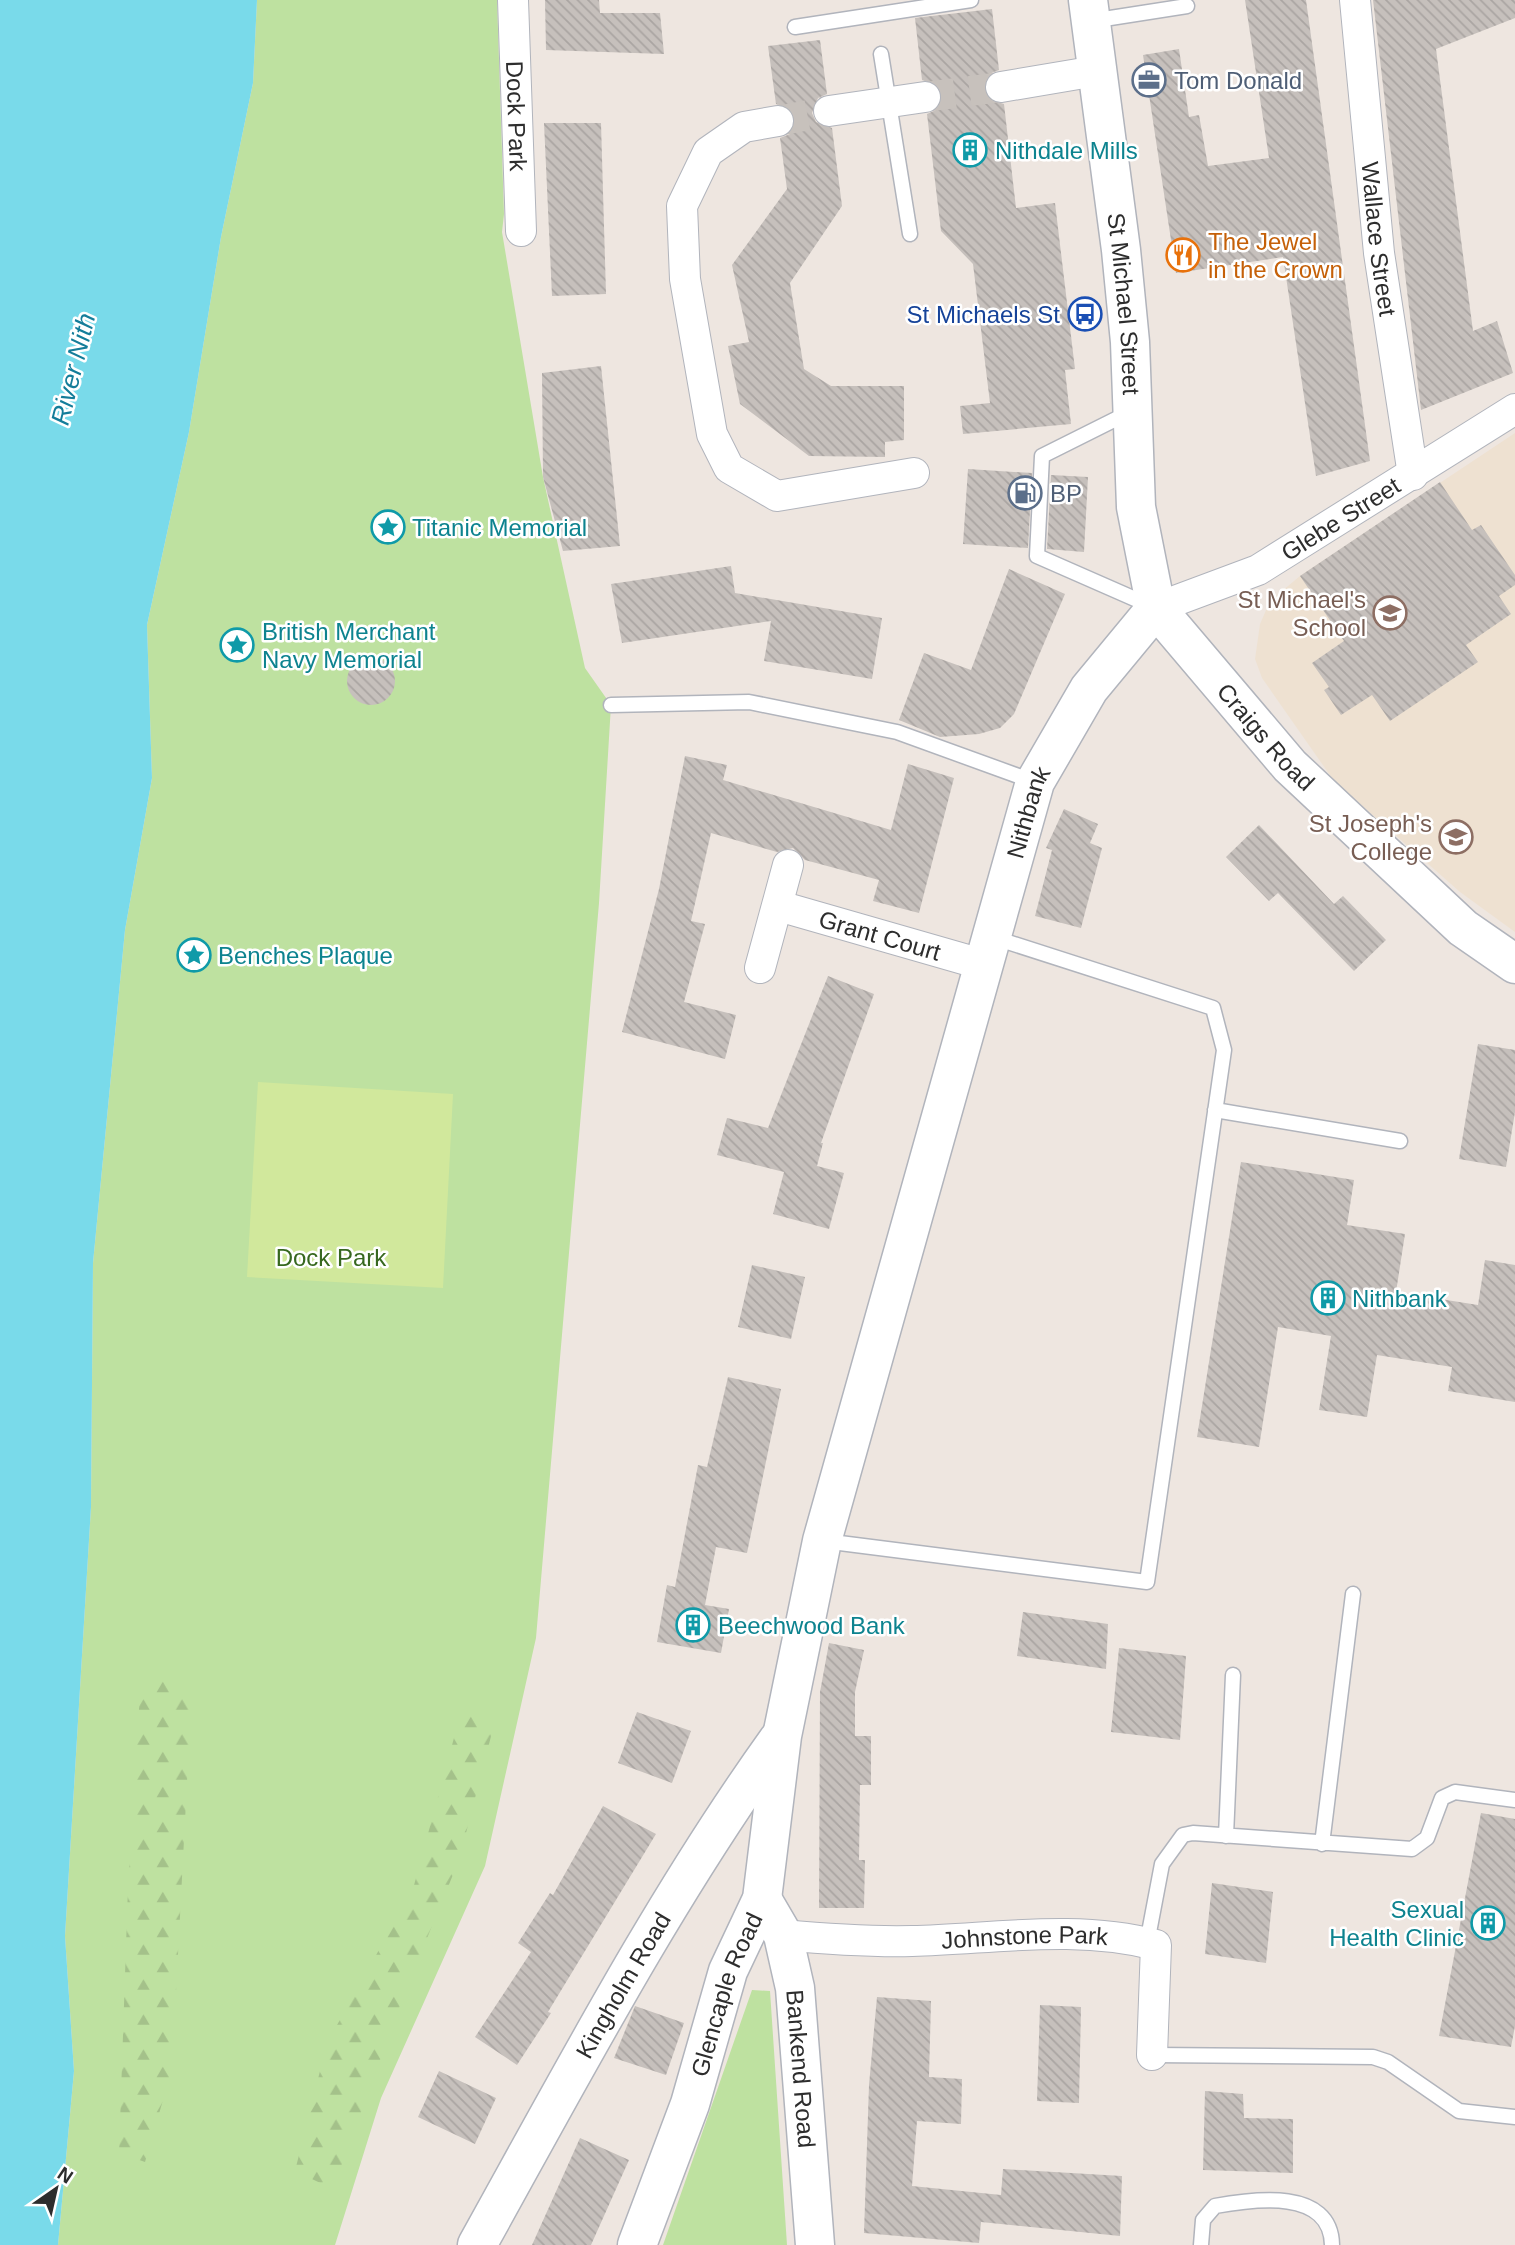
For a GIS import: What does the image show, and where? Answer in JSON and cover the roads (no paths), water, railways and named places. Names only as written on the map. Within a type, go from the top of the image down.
[{"type":"main road","name":"St Michael Street","points":[[1089,10],[1121,250],[1134,410],[1136,507],[1156,608]]},
{"type":"main road","name":"Nithbank","points":[[782,1735],[822,1541],[985,950],[1035,782],[1089,689],[1156,608]]},
{"type":"main road","name":"Craigs Road","points":[[1156,608],[1290,766],[1463,928],[1515,964]]},
{"type":"main road","name":"Glencaple Road","points":[[638,2245],[690,2104],[728,1971],[762,1899],[782,1735]]},
{"type":"main road","name":"Kingholm Road","points":[[477,2245],[592,2037],[717,1826],[782,1735]]},
{"type":"main road","name":"Bankend Road","points":[[762,1899],[783,1935],[795,1988],[815,2245]]},
{"type":"street","name":"Dock Park","points":[[513,0],[522,232]]},
{"type":"street","name":"Wallace Street","points":[[1355,0],[1379,253],[1413,475]]},
{"type":"street","points":[[1001,87],[1096,71]]},
{"type":"street","points":[[829,111],[925,97]]},
{"type":"street","points":[[778,121],[744,127],[708,152],[682,206],[685,279],[712,434],[729,468],[777,496],[914,473]]},
{"type":"street","name":"Glebe Street","points":[[1156,608],[1258,570],[1515,409]]},
{"type":"street","points":[[760,968],[788,865]]},
{"type":"street","name":"Grant Court","points":[[779,906],[985,950]]},
{"type":"street","name":"Johnstone Park","points":[[783,1935],[911,1941],[1024,1933],[1128,1937],[1147,1943]]},
{"type":"street","points":[[1147,1943],[1156,1945],[1153,2055]]},
{"type":"lane","points":[[795,27],[971,0]]},
{"type":"lane","points":[[1089,10],[1187,6]]},
{"type":"lane","points":[[881,54],[910,234]]},
{"type":"lane","points":[[1134,410],[1042,456],[1037,556],[1156,608]]},
{"type":"lane","points":[[611,705],[749,702],[897,732],[1035,782]]},
{"type":"lane","points":[[822,1541],[1147,1582],[1224,1050],[1213,1008],[985,950]]},
{"type":"lane","points":[[1215,1110],[1400,1141]]},
{"type":"lane","points":[[1322,1843],[1353,1594]]},
{"type":"lane","points":[[1226,1836],[1233,1675]]},
{"type":"lane","points":[[1147,1943],[1162,1864],[1183,1835],[1193,1833],[1412,1849],[1427,1838],[1442,1798],[1455,1792],[1515,1800]]},
{"type":"lane","points":[[1153,2055],[1373,2057],[1388,2062],[1459,2111],[1515,2117]]},
{"type":"lane","points":[[1201,2245],[1203,2220],[1215,2206],[1297,2202],[1313,2208],[1325,2218],[1332,2231],[1332,2245]]},
{"type":"water","name":"River Nith","points":[[0,0],[257,0],[253,83],[221,237],[189,432],[147,625],[152,778],[125,930],[93,1263],[91,1507],[65,1936],[74,2071],[58,2245],[0,2245]]},
{"type":"tunnel","points":[[925,97],[1001,87]]},
{"type":"tunnel","points":[[778,121],[829,111]]},
{"type":"place","name":"Tom Donald","points":[[1149,80]]},
{"type":"place","name":"Nithdale Mills","points":[[970,150]]},
{"type":"place","name":"The Jewel in the Crown","points":[[1183,255]]},
{"type":"place","name":"St Michaels St","points":[[1085,314]]},
{"type":"place","name":"BP","points":[[1025,493]]},
{"type":"place","name":"Titanic Memorial","points":[[388,527]]},
{"type":"place","name":"St Michael's School","points":[[1390,613]]},
{"type":"place","name":"British Merchant Navy Memorial","points":[[237,645]]},
{"type":"place","name":"St Joseph's College","points":[[1456,837]]},
{"type":"place","name":"Benches Plaque","points":[[194,955]]},
{"type":"place","name":"Nithbank","points":[[1328,1298]]},
{"type":"place","name":"Beechwood Bank","points":[[693,1625]]},
{"type":"place","name":"Sexual Health Clinic","points":[[1488,1923]]}]
